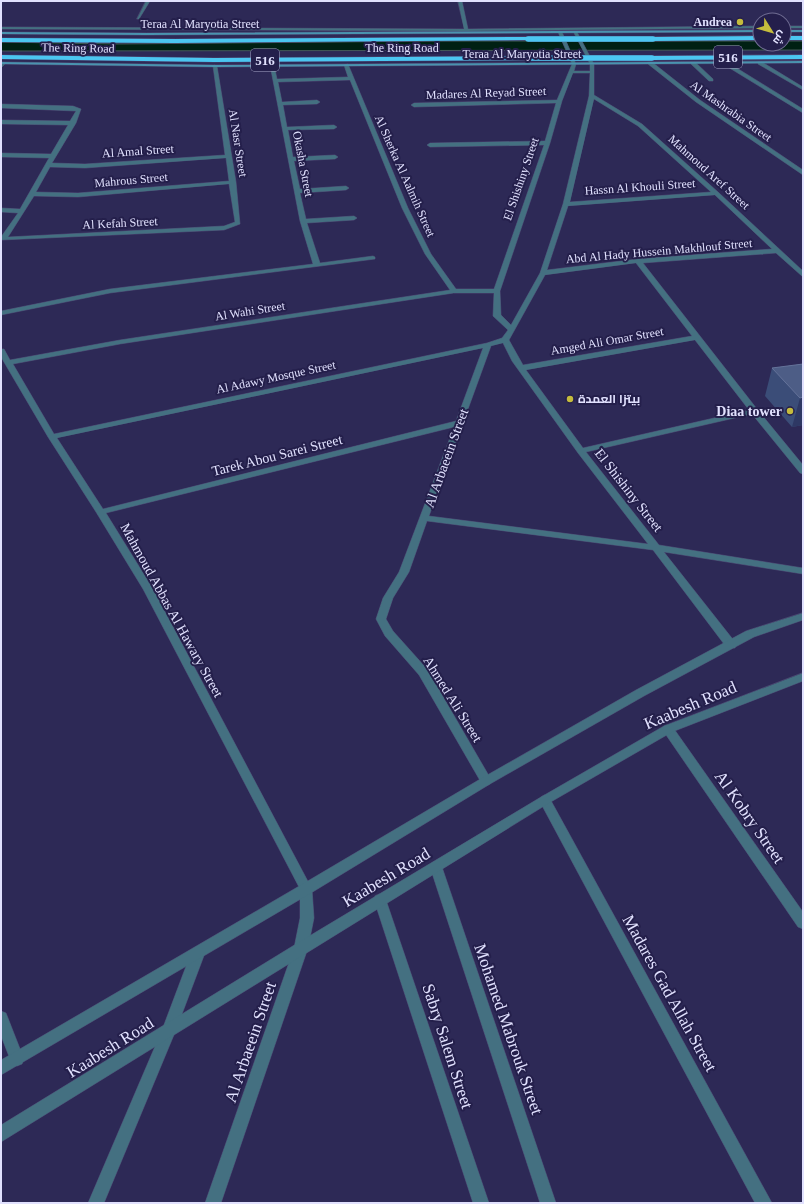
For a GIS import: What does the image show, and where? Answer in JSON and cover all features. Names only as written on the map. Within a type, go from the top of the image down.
[{"type":"highway","name":"The Ring Road","points":[[1,40],[183,41],[752,38]]},
{"type":"highway","points":[[792,38],[803,38]]},
{"type":"highway","name":"The Ring Road","points":[[2,63],[222,60],[803,57]]},
{"type":"main road","points":[[9,33],[14,28]]},
{"type":"main road","name":"Teraa Al Maryotia Street","points":[[1,33],[575,33],[752,31]]},
{"type":"main road","points":[[792,31],[803,31]]},
{"type":"main road","name":"Teraa Al Maryotia Street","points":[[2,63],[215,66],[573,62],[803,62]]},
{"type":"street","points":[[138,18],[148,1]]},
{"type":"street","points":[[460,1],[466,30]]},
{"type":"street","points":[[1,28],[466,30],[752,27]]},
{"type":"street","points":[[792,27],[803,27]]},
{"type":"street","points":[[561,33],[573,62]]},
{"type":"street","points":[[505,340],[512,330],[542,273],[566,204],[592,96],[591,62],[575,33]]},
{"type":"street","name":"El Shishiny Street","points":[[512,330],[497,316],[497,291],[573,62]]},
{"type":"street","points":[[760,62],[803,89]]},
{"type":"street","name":"Al Mashrabia Street","points":[[650,63],[692,96],[803,173]]},
{"type":"street","points":[[693,63],[711,80]]},
{"type":"street","points":[[725,63],[803,111]]},
{"type":"street","name":"Okasha Street","points":[[272,65],[303,221],[317,265]]},
{"type":"street","name":"Al Sherka Al Aalmih Street","points":[[346,65],[405,208],[428,254],[454,291]]},
{"type":"street","name":"Al Nasr Street","points":[[215,66],[238,223]]},
{"type":"street","points":[[570,72],[592,72]]},
{"type":"street","points":[[275,81],[351,78]]},
{"type":"street","name":"Mahmoud Aref Street","points":[[592,96],[640,125],[716,193],[803,275]]},
{"type":"street","name":"Madares Al Reyad Street","points":[[414,106],[559,101]]},
{"type":"street","points":[[280,104],[317,102]]},
{"type":"street","points":[[1,106],[76,108],[79,110],[22,211],[1,210]]},
{"type":"street","points":[[1,122],[73,123]]},
{"type":"street","points":[[285,129],[334,127]]},
{"type":"street","points":[[430,145],[547,143]]},
{"type":"street","points":[[1,155],[54,156]]},
{"type":"street","name":"Al Amal Street","points":[[48,165],[80,166],[229,156]]},
{"type":"street","points":[[290,159],[335,157]]},
{"type":"street","name":"Mahrous Street","points":[[32,194],[75,195],[233,182]]},
{"type":"street","points":[[297,191],[346,188]]},
{"type":"street","name":"Hassn Al Khouli Street","points":[[566,204],[716,193]]},
{"type":"street","name":"Al Kefah Street","points":[[22,211],[3,239],[224,228],[238,223]]},
{"type":"street","points":[[303,221],[354,218]]},
{"type":"street","name":"Abd Al Hady Hussein Makhlouf Street","points":[[542,273],[638,262],[778,251]]},
{"type":"street","points":[[1,313],[97,293],[374,258]]},
{"type":"street","points":[[638,262],[696,338],[803,471]]},
{"type":"street","name":"Al Wahi Street","points":[[8,363],[120,342],[454,291],[497,291]]},
{"type":"street","name":"Amged Ali Omar Street","points":[[522,368],[696,338]]},
{"type":"street","name":"El Shishiny Street","points":[[505,340],[512,354],[581,450],[730,645]]},
{"type":"street","name":"Al Adawy Mosque Street","points":[[52,437],[488,345],[505,340]]},
{"type":"street","name":"Al Arbaeein Street","points":[[404,572],[488,345]]},
{"type":"street","name":"Mahmoud Abbas Al Hawary Street","points":[[1,351],[52,437],[101,512],[148,589],[306,889]]},
{"type":"street","points":[[581,450],[754,411]]},
{"type":"street","name":"Tarek Abou Sarei Street","points":[[101,512],[459,423]]},
{"type":"street","name":"El Shishiny Street","points":[[423,518],[656,548],[803,571]]},
{"type":"street","name":"Ahmed Ali Street","points":[[404,572],[388,598],[381,619],[389,633],[423,672],[486,781]]},
{"type":"street","name":"Kaabesh Road","points":[[1,1068],[198,953],[486,781],[640,693],[750,634],[803,616]]},
{"type":"street","name":"Kaabesh Road","points":[[1,1134],[301,948],[544,800],[668,729],[801,680]]},
{"type":"street","name":"Al Kobry Street","points":[[668,729],[803,923]]},
{"type":"street","name":"Madares Gad Allah Street","points":[[544,800],[764,1203]]},
{"type":"street","name":"Mohamed Mabrouk Street","points":[[436,867],[548,1203]]},
{"type":"street","name":"Al Arbaeein Street","points":[[213,1203],[301,948],[307,918],[306,889]]},
{"type":"street","name":"Sabry Salem Street","points":[[380,900],[481,1203]]},
{"type":"street","points":[[96,1203],[169,1030],[198,953]]},
{"type":"street","points":[[1,1018],[17,1058]]},
{"type":"shaded area","points":[[438,41],[752,41],[752,50],[1,51],[1,42],[118,44]]},
{"type":"shaded area","points":[[792,41],[803,41],[803,50],[792,50]]},
{"type":"building","points":[[803,364],[803,397],[800,398],[772,368]]},
{"type":"place","name":"Andrea","points":[[740,22]]},
{"type":"place","name":"بيتزا العمدة","points":[[570,399]]},
{"type":"place","name":"Diaa tower","points":[[790,411]]}]
